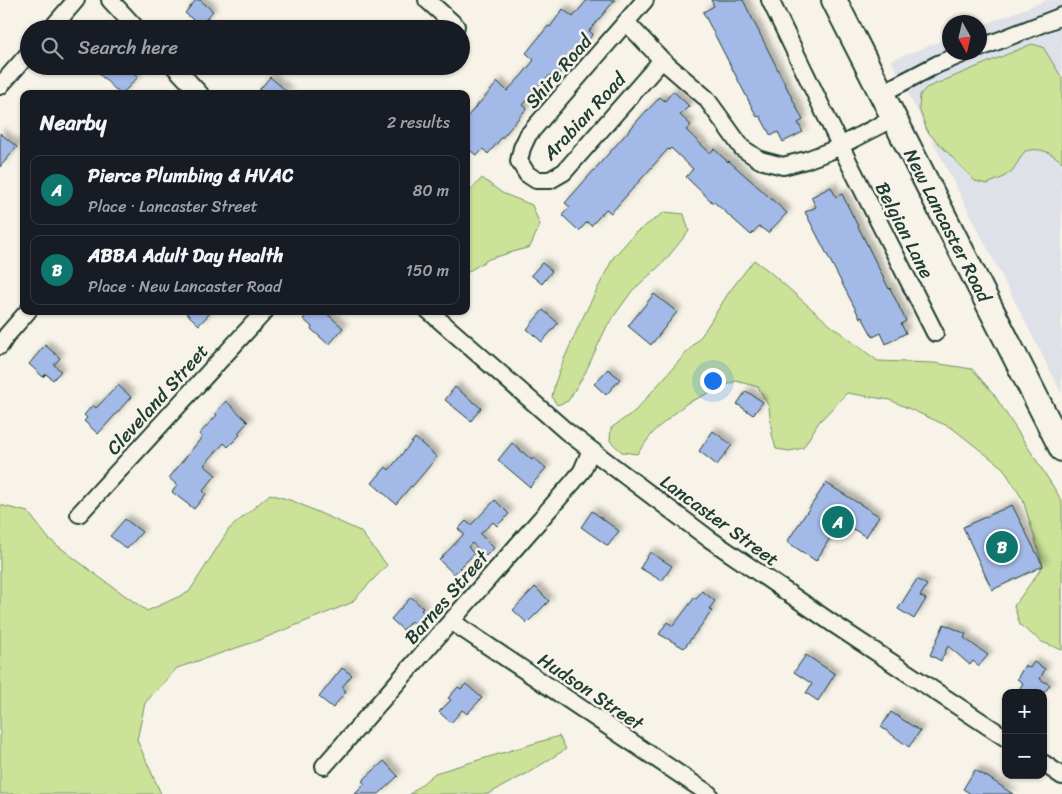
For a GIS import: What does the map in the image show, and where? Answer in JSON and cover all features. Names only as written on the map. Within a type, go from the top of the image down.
[{"type":"main road","name":"New Lancaster Road","points":[[834,0],[1062,449]]},
{"type":"street","points":[[59,20],[76,0]]},
{"type":"street","points":[[110,0],[129,20]]},
{"type":"street","points":[[427,0],[449,20]]},
{"type":"street","name":"Shire Road","points":[[527,174],[519,160],[528,135],[645,0]]},
{"type":"street","points":[[770,0],[840,144]]},
{"type":"street","points":[[987,45],[1062,16]]},
{"type":"street","points":[[627,23],[662,60],[706,98],[742,148],[760,160],[783,166],[806,160],[830,151],[840,144],[894,118]]},
{"type":"street","name":"Arabian Road","points":[[527,174],[536,180],[550,180],[564,172],[662,60]]},
{"type":"street","points":[[882,93],[948,60]]},
{"type":"street","points":[[0,86],[20,63]]},
{"type":"street","points":[[182,75],[196,90]]},
{"type":"street","name":"Belgian Lane","points":[[840,144],[935,334]]},
{"type":"street","points":[[0,346],[6,335],[24,315]]},
{"type":"street","name":"Cleveland Street","points":[[79,514],[261,315]]},
{"type":"street","name":"Lancaster Street","points":[[434,315],[566,431],[708,538],[1002,735]]},
{"type":"street","name":"Barnes Street","points":[[324,766],[582,471],[591,450]]},
{"type":"street","name":"Hudson Street","points":[[451,621],[709,794]]},
{"type":"street","points":[[1047,766],[1062,776]]},
{"type":"shaded area","points":[[1047,0],[1062,0],[1062,394],[891,60],[942,41],[942,60],[987,60],[987,23]]},
{"type":"green space","points":[[1032,44],[1043,47],[1062,78],[1062,162],[1045,151],[1025,151],[1012,171],[1002,178],[987,184],[975,181],[927,131],[919,108],[920,95],[926,88]]},
{"type":"green space","points":[[482,178],[502,193],[532,205],[540,225],[530,247],[489,259],[470,271],[470,191]]},
{"type":"green space","points":[[665,212],[684,214],[689,231],[664,262],[632,291],[607,326],[585,373],[568,401],[557,405],[552,397],[564,359],[613,258],[635,233]]},
{"type":"green space","points":[[754,260],[830,325],[878,361],[934,363],[972,369],[993,393],[1062,502],[1062,650],[1042,642],[1020,625],[1014,606],[1043,566],[1023,500],[1003,468],[952,428],[890,400],[847,393],[819,422],[803,448],[790,451],[776,449],[769,407],[758,387],[736,381],[687,403],[655,430],[637,454],[622,452],[610,441],[611,428],[635,411],[702,335],[729,292]]},
{"type":"green space","points":[[270,494],[293,501],[360,531],[387,565],[351,603],[257,641],[177,668],[145,703],[137,740],[161,794],[0,794],[0,505],[28,512],[49,539],[147,611],[189,592],[229,529]]},
{"type":"green space","points":[[559,736],[566,749],[528,773],[488,794],[410,794],[435,773]]},
{"type":"building","points":[[196,0],[200,0],[213,11],[205,20],[193,20],[185,13]]},
{"type":"building","points":[[587,0],[615,0],[589,31],[593,34],[555,79],[550,75],[523,105],[527,108],[488,154],[483,149],[477,156],[470,150],[470,114],[498,82],[507,91],[522,75],[534,60],[526,53],[548,26],[550,27],[563,9],[573,17]]},
{"type":"building","points":[[711,0],[743,0],[803,120],[798,123],[803,132],[783,142],[778,132],[771,136],[760,116],[757,117],[703,12],[714,6]]},
{"type":"building","points":[[100,75],[136,75],[138,77],[126,90],[116,90]]},
{"type":"building","points":[[270,77],[285,90],[259,90]]},
{"type":"building","points":[[673,91],[689,106],[680,115],[691,125],[686,130],[710,153],[714,149],[729,161],[787,213],[768,233],[759,226],[751,235],[713,203],[686,177],[693,169],[671,148],[668,149],[611,213],[606,209],[591,226],[587,222],[579,231],[562,215],[570,207],[565,203],[647,110],[660,97],[665,101]]},
{"type":"building","points":[[0,133],[17,147],[0,167]]},
{"type":"building","points":[[831,187],[836,197],[842,194],[906,321],[901,324],[906,333],[886,344],[881,333],[873,337],[862,317],[860,318],[805,212],[816,207],[811,197]]},
{"type":"building","points":[[542,263],[552,271],[542,284],[531,275]]},
{"type":"building","points":[[654,294],[677,312],[651,345],[628,326]]},
{"type":"building","points":[[543,310],[558,323],[542,342],[527,329]]},
{"type":"building","points":[[188,315],[208,315],[199,325]]},
{"type":"building","points":[[306,315],[328,315],[343,328],[329,345],[303,319]]},
{"type":"building","points":[[45,345],[60,358],[54,365],[61,371],[53,380],[46,374],[43,377],[29,364]]},
{"type":"building","points":[[608,369],[620,379],[606,395],[594,384]]},
{"type":"building","points":[[118,385],[131,397],[98,434],[84,421],[87,418],[84,415],[93,405],[96,408]]},
{"type":"building","points":[[455,387],[481,408],[471,421],[445,400]]},
{"type":"building","points":[[746,391],[763,402],[753,415],[737,404]]},
{"type":"building","points":[[226,401],[248,422],[238,433],[240,435],[228,447],[224,443],[204,465],[216,475],[203,491],[206,494],[194,509],[172,492],[177,485],[169,478],[202,437],[199,434],[217,415],[215,413]]},
{"type":"building","points":[[713,431],[732,445],[717,465],[699,451]]},
{"type":"building","points":[[415,438],[437,457],[396,504],[372,483],[386,467],[389,470]]},
{"type":"building","points":[[512,443],[532,460],[534,458],[546,468],[530,487],[498,460]]},
{"type":"building","points":[[826,483],[879,516],[866,537],[850,527],[843,539],[833,533],[816,561],[787,542]]},
{"type":"building","points":[[495,500],[509,514],[497,526],[493,522],[480,534],[494,548],[486,556],[472,543],[468,547],[474,554],[454,574],[439,560],[464,534],[458,529],[466,521],[471,525]]},
{"type":"building","points":[[1012,505],[1043,566],[992,590],[963,527]]},
{"type":"building","points":[[592,511],[619,531],[608,546],[581,527]]},
{"type":"building","points":[[125,519],[142,532],[127,549],[110,536]]},
{"type":"building","points":[[650,552],[672,566],[662,581],[640,568]]},
{"type":"building","points":[[917,579],[927,585],[920,596],[926,599],[914,619],[898,609]]},
{"type":"building","points":[[535,587],[549,601],[527,623],[513,610]]},
{"type":"building","points":[[702,591],[715,601],[709,609],[712,611],[684,648],[659,634],[667,622],[673,626],[695,597],[696,599]]},
{"type":"building","points":[[411,597],[423,608],[421,610],[424,613],[415,624],[411,621],[403,630],[391,619]]},
{"type":"building","points":[[944,624],[966,634],[964,638],[988,655],[979,666],[973,661],[970,665],[948,646],[941,661],[930,655]]},
{"type":"building","points":[[806,655],[835,674],[818,701],[806,693],[812,684],[794,672]]},
{"type":"building","points":[[1034,662],[1045,669],[1040,679],[1050,685],[1047,689],[1019,689],[1023,683],[1017,679],[1025,665],[1030,668]]},
{"type":"building","points":[[342,668],[352,675],[342,687],[346,691],[333,708],[319,697]]},
{"type":"building","points":[[466,684],[482,698],[467,714],[462,710],[451,723],[439,712],[451,700],[448,698],[458,687],[461,689]]},
{"type":"building","points":[[891,712],[920,731],[909,747],[881,727]]},
{"type":"building","points":[[384,761],[398,776],[379,794],[355,794],[365,784],[362,781]]},
{"type":"building","points":[[975,770],[1013,794],[971,794],[963,789]]},
{"type":"place","name":"Pierce Plumbing & HVAC","points":[[838,522]]},
{"type":"place","name":"ABBA Adult Day Health","points":[[1002,547]]}]
